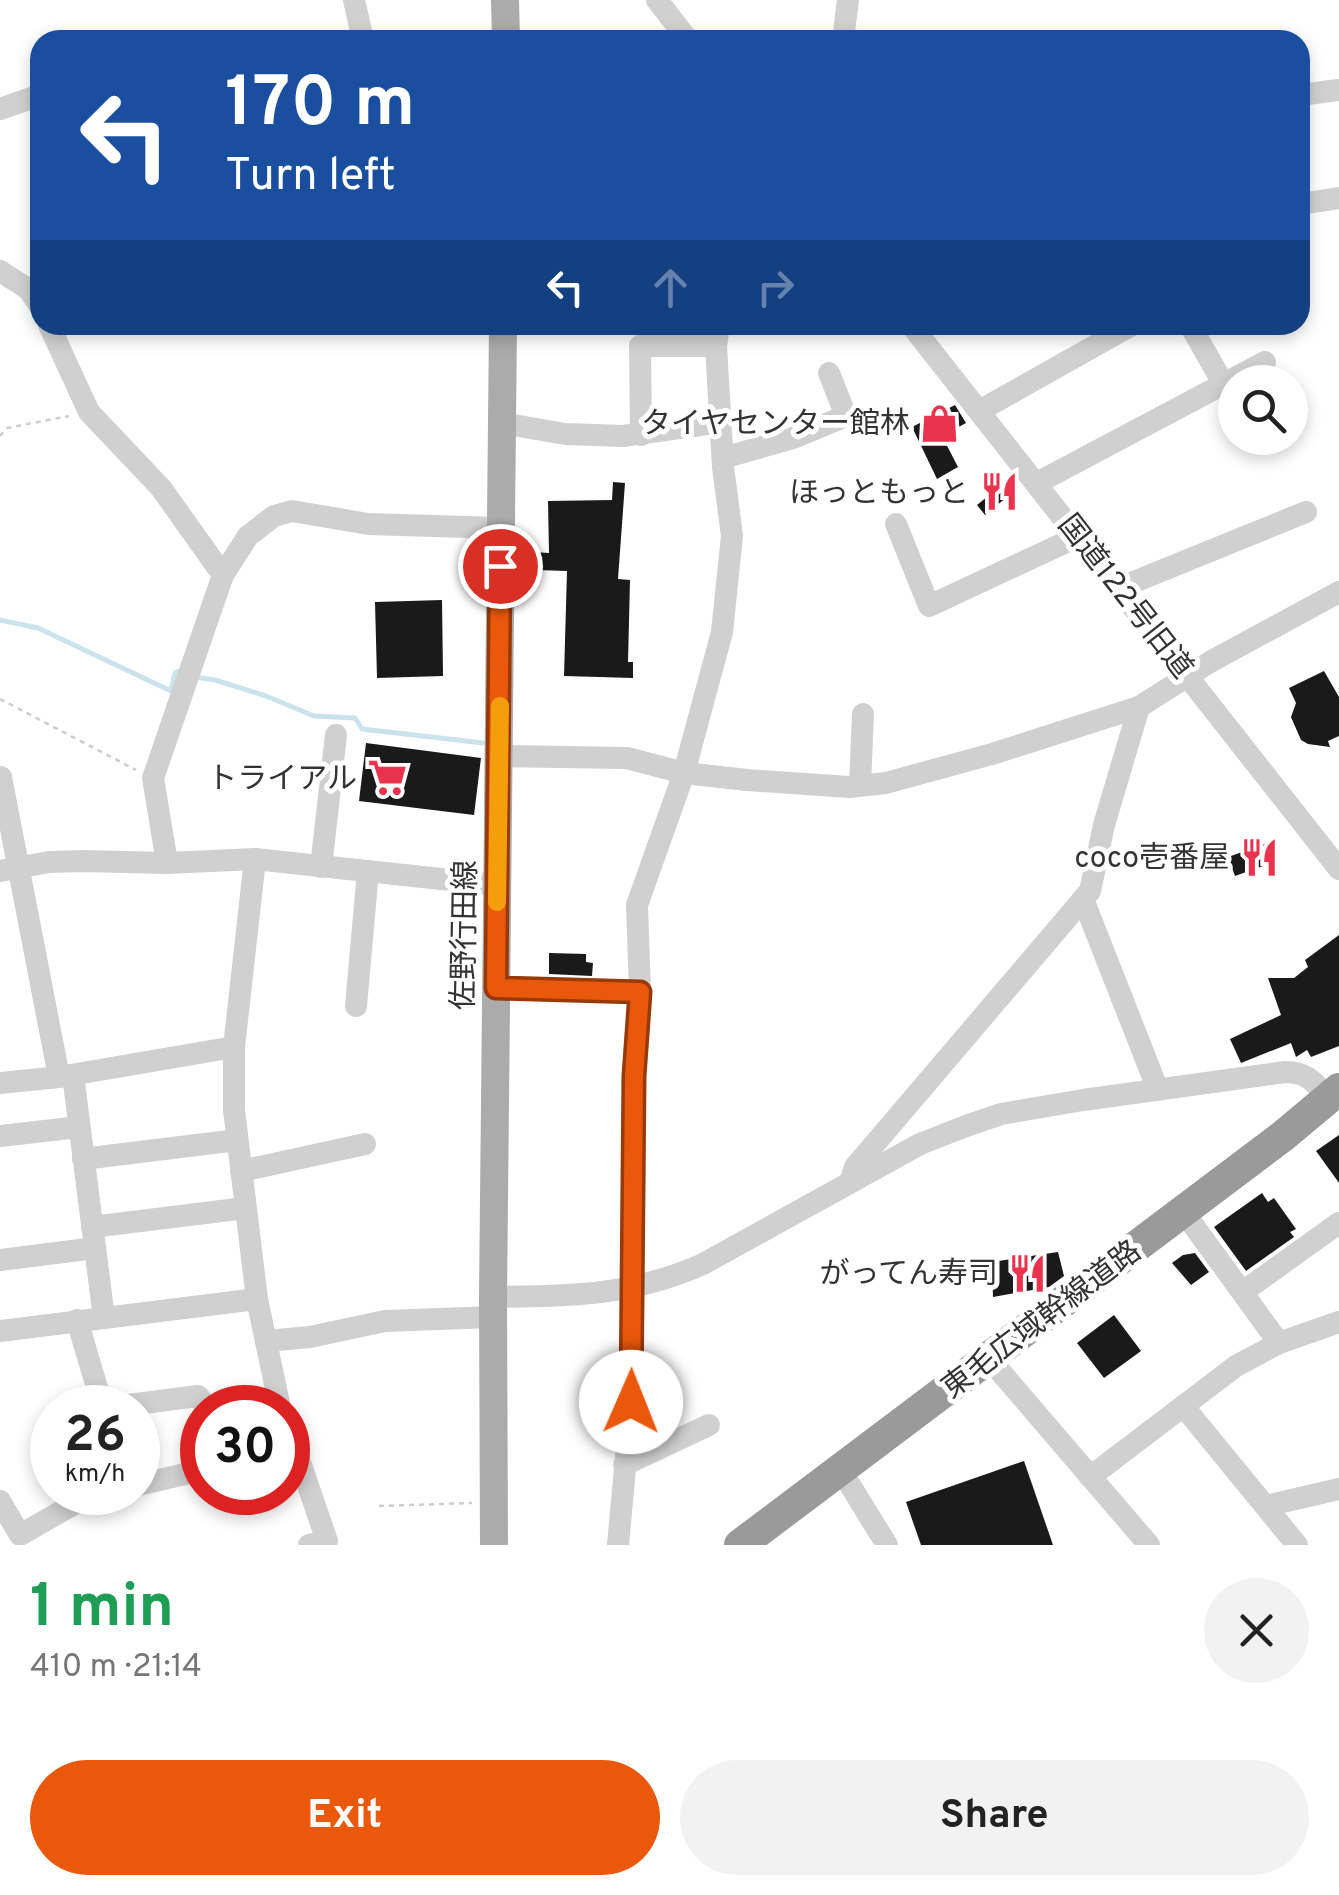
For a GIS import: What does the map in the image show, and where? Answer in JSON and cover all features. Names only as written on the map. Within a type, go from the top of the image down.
[{"type":"highway","name":"東毛広域幹線道路","points":[[770,1545],[999,1370],[1335,1099]]},
{"type":"highway","name":"東毛広域幹線道路","points":[[740,1545],[1187,1216]]},
{"type":"main road","points":[[505,0],[506,30]]},
{"type":"main road","name":"佐野行田線","points":[[494,1545],[503,335]]},
{"type":"street","points":[[354,0],[361,30]]},
{"type":"street","points":[[657,0],[680,30]]},
{"type":"street","points":[[844,30],[848,0]]},
{"type":"street","points":[[1310,94],[1339,90]]},
{"type":"street","points":[[0,108],[30,98]]},
{"type":"street","points":[[1310,202],[1339,198]]},
{"type":"street","points":[[0,271],[30,292]]},
{"type":"street","points":[[54,335],[89,412],[161,488],[223,575]]},
{"type":"street","name":"国道122号旧道","points":[[919,335],[1339,869]]},
{"type":"street","points":[[979,411],[1114,335]]},
{"type":"street","points":[[1196,335],[1218,373]]},
{"type":"street","points":[[618,1545],[631,1402],[634,1076],[640,992],[637,905],[684,773],[722,632],[732,536],[720,422],[717,336],[640,346],[641,435]]},
{"type":"street","points":[[1259,365],[1265,362]]},
{"type":"street","points":[[723,458],[794,438],[846,416],[830,373]]},
{"type":"street","points":[[1036,484],[1218,386]]},
{"type":"street","points":[[501,422],[564,434],[641,435],[720,422]]},
{"type":"street","points":[[167,863],[153,778],[223,575],[248,536],[274,516],[292,511],[368,524],[500,528]]},
{"type":"street","points":[[1119,588],[1306,512]]},
{"type":"street","points":[[896,524],[929,606],[1078,536]]},
{"type":"street","points":[[500,756],[627,758],[684,773],[849,787],[886,784],[1139,707],[1188,674],[1339,592]]},
{"type":"street","points":[[850,1182],[855,1167],[1090,891],[1104,825],[1139,707]]},
{"type":"street","points":[[860,785],[863,714]]},
{"type":"street","points":[[321,867],[336,735]]},
{"type":"street","points":[[1,777],[10,869],[79,1127],[104,1318]]},
{"type":"street","points":[[255,860],[234,1047],[234,1110],[257,1299],[275,1385]]},
{"type":"street","points":[[10,869],[83,861],[255,860],[497,885]]},
{"type":"street","points":[[356,1006],[368,872]]},
{"type":"street","points":[[1084,899],[1158,1090]]},
{"type":"street","points":[[496,988],[640,992]]},
{"type":"street","points":[[0,1083],[66,1076],[234,1047]]},
{"type":"street","points":[[266,1341],[372,1322],[633,1289],[666,1281],[920,1144],[1001,1114],[1299,1072],[1335,1099]]},
{"type":"street","points":[[0,1136],[79,1127]]},
{"type":"street","points":[[84,1158],[238,1140]]},
{"type":"street","points":[[241,1171],[365,1144]]},
{"type":"street","points":[[0,1260],[93,1237],[245,1208]]},
{"type":"street","points":[[1187,1216],[1280,1343]]},
{"type":"street","points":[[1244,1292],[1339,1223]]},
{"type":"street","points":[[4,1332],[257,1299]]},
{"type":"street","points":[[76,1320],[97,1385]]},
{"type":"street","points":[[1090,1478],[1236,1366],[1280,1343],[1339,1322]]},
{"type":"street","points":[[999,1370],[1148,1545]]},
{"type":"street","points":[[1184,1407],[1297,1545]]},
{"type":"street","points":[[624,1465],[709,1425]]},
{"type":"street","points":[[850,1484],[887,1545]]},
{"type":"street","points":[[1266,1506],[1339,1489]]},
{"type":"street","points":[[310,1495],[327,1540],[310,1545]]},
{"type":"street","points":[[0,1501],[20,1535],[55,1515]]},
{"type":"path","points":[[0,436],[6,428],[89,412]]},
{"type":"path","points":[[0,700],[153,778]]},
{"type":"path","points":[[379,1506],[483,1503]]},
{"type":"building","points":[[955,405],[966,423],[942,436],[958,467],[937,479],[912,427]]},
{"type":"building","points":[[613,482],[625,483],[618,579],[630,580],[628,662],[633,662],[633,678],[564,676],[567,571],[532,568],[533,552],[549,553],[548,501],[612,500]]},
{"type":"building","points":[[1004,483],[1012,493],[985,515],[977,505]]},
{"type":"building","points":[[442,600],[443,676],[377,678],[375,602]]},
{"type":"building","points":[[1324,671],[1339,697],[1339,736],[1328,741],[1330,747],[1301,740],[1291,717],[1296,703],[1289,688]]},
{"type":"building","points":[[366,743],[481,758],[474,815],[359,801]]},
{"type":"building","points":[[1271,842],[1277,861],[1235,876],[1228,857]]},
{"type":"building","points":[[1339,935],[1339,1046],[1311,1057],[1307,1050],[1296,1057],[1291,1043],[1241,1063],[1230,1039],[1281,1015],[1268,978],[1294,978],[1308,967],[1305,960]]},
{"type":"building","points":[[549,953],[586,954],[586,962],[593,963],[592,976],[549,974]]},
{"type":"building","points":[[1339,1135],[1339,1183],[1316,1151]]},
{"type":"building","points":[[1262,1193],[1268,1202],[1274,1198],[1296,1229],[1290,1232],[1294,1237],[1246,1271],[1214,1227]]},
{"type":"building","name":"がってん寿司","points":[[1058,1252],[1064,1276],[1049,1287],[993,1297],[992,1262]]},
{"type":"building","points":[[1195,1253],[1209,1272],[1191,1285],[1172,1263]]},
{"type":"building","points":[[1114,1315],[1141,1351],[1104,1378],[1077,1343]]},
{"type":"building","points":[[1024,1461],[1053,1545],[921,1545],[906,1502]]},
{"type":"waterway","points":[[0,620],[38,628],[171,691],[179,671]]},
{"type":"waterway","points":[[195,677],[266,696],[314,716],[355,718],[362,729],[483,743]]},
{"type":"slow traffic","points":[[497,902],[500,706]]},
{"type":"place","name":"タイヤセンター館林","points":[[940,423]]},
{"type":"place","name":"ほっともっと","points":[[999,492]]},
{"type":"place","name":"トライアル","points":[[387,778]]},
{"type":"place","name":"coco壱番屋","points":[[1259,857]]},
{"type":"place","name":"がってん寿司","points":[[1028,1273]]},
{"type":"route","points":[[500,566],[496,988],[640,992],[634,1076],[631,1402]]}]
